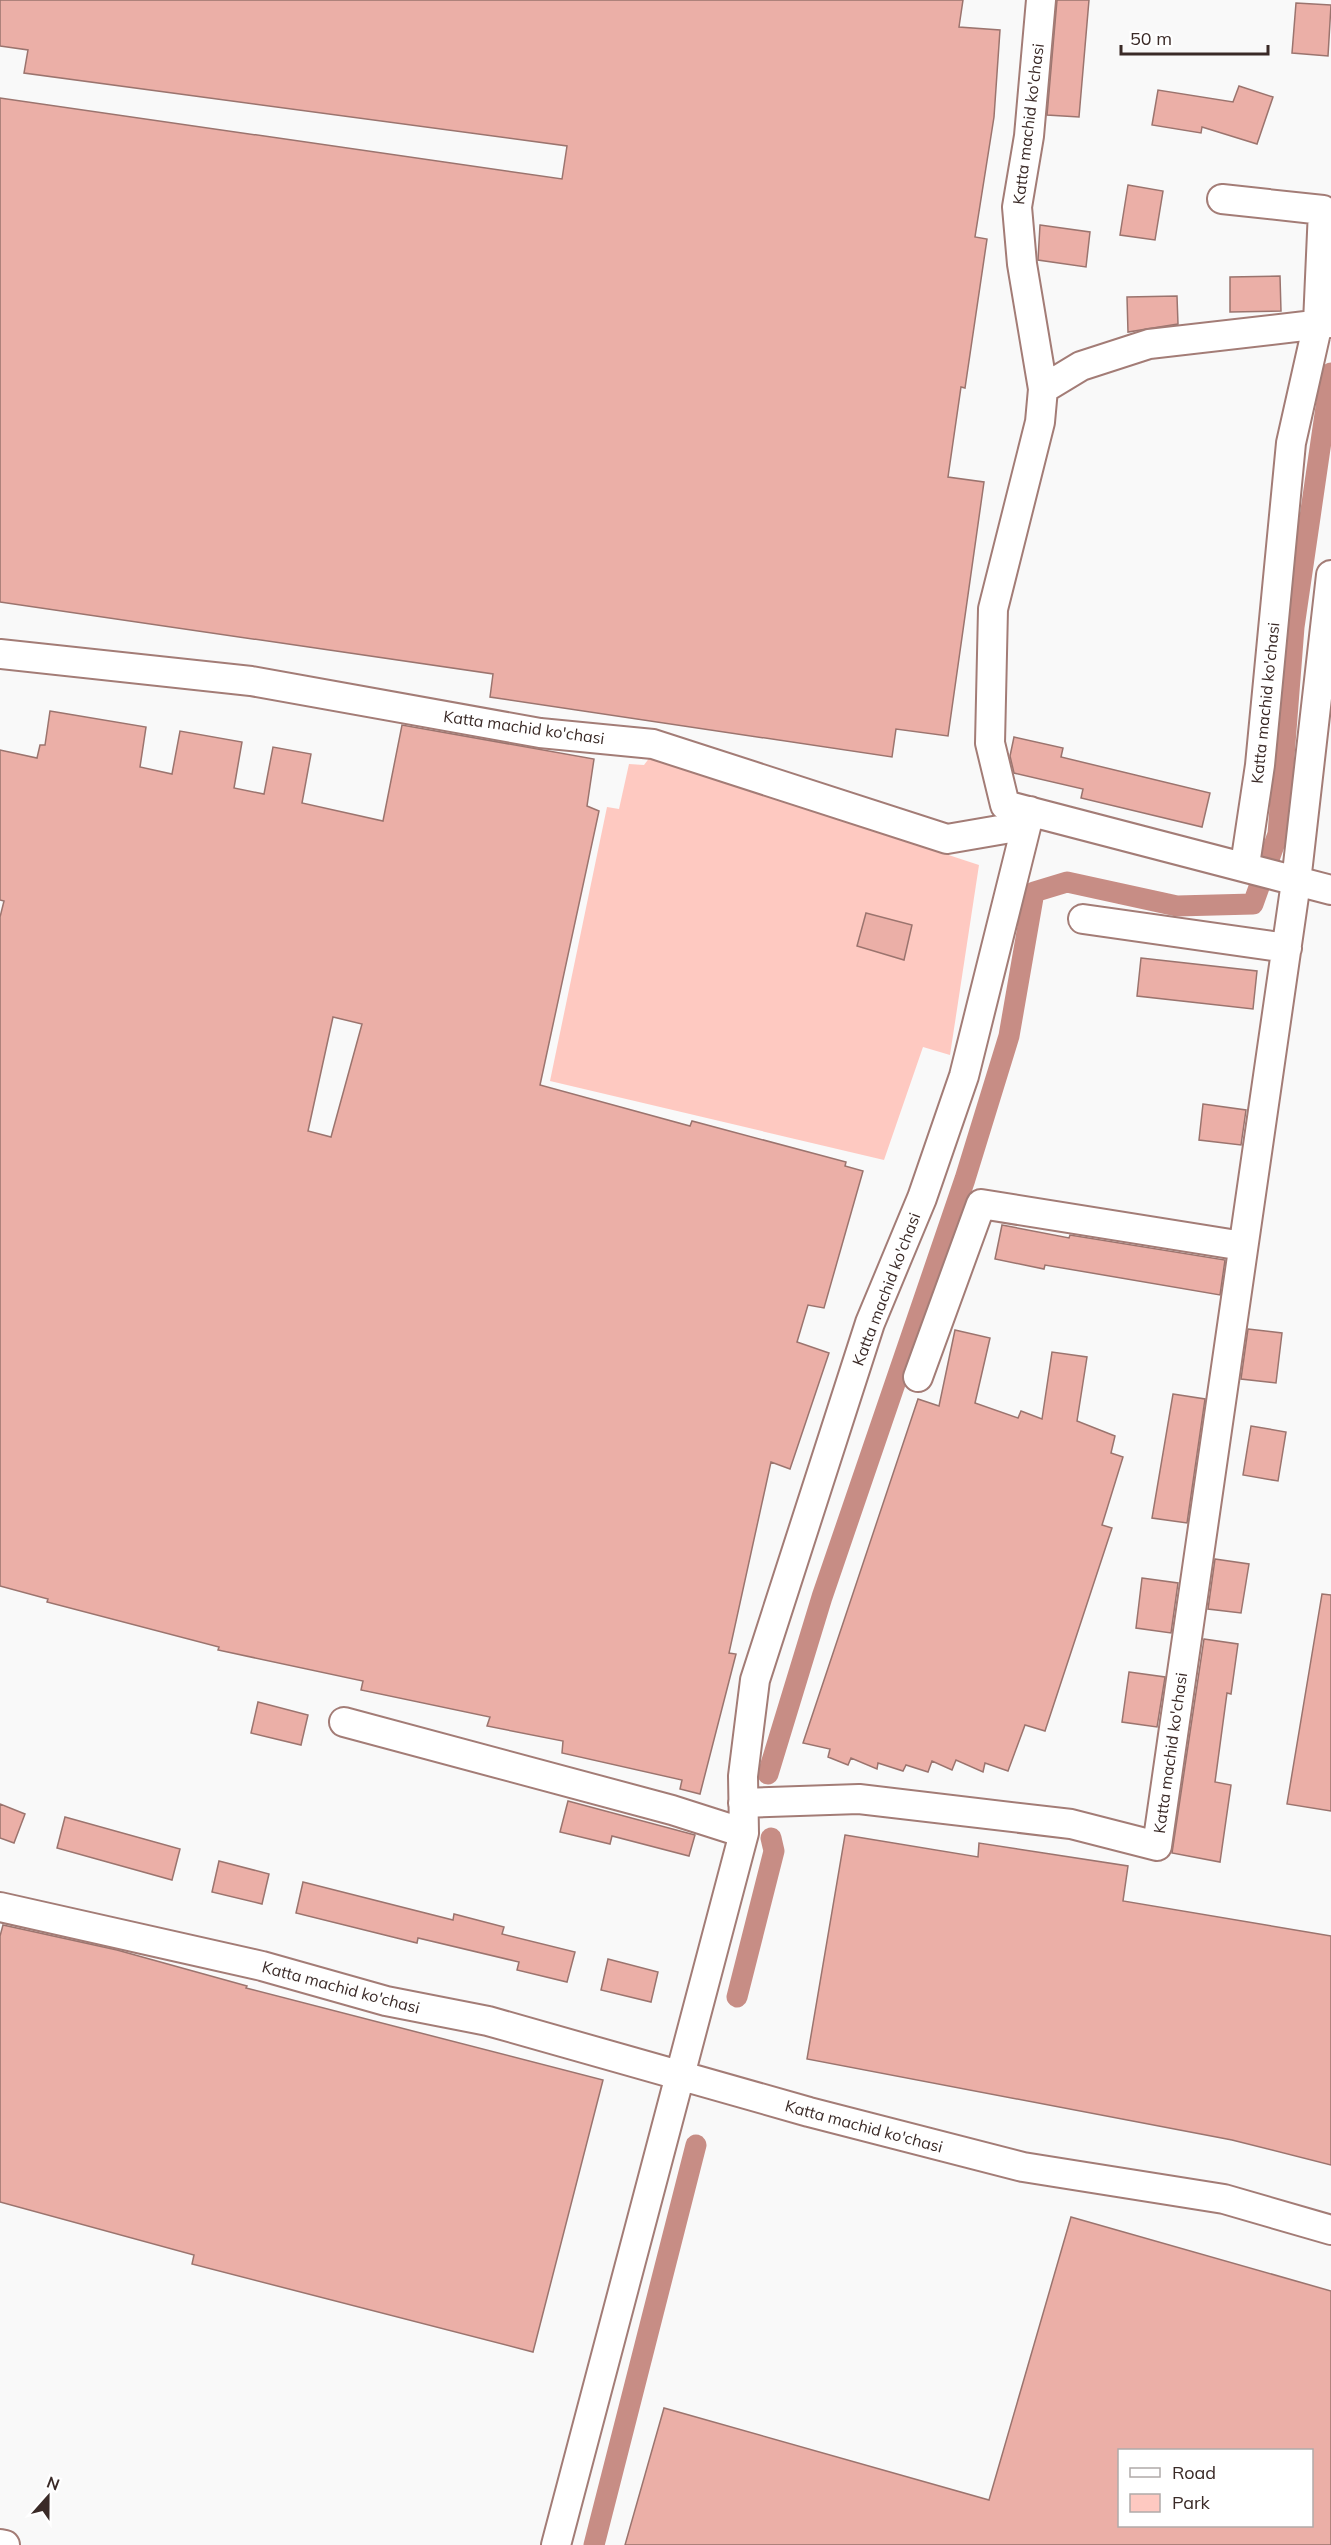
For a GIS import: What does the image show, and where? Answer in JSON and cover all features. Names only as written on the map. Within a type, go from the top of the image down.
[{"type":"street","name":"Katta machid ko'chasi","points":[[1041,0],[1029,136],[1017,207],[1022,264],[1043,389],[1040,423],[993,609],[990,742],[1005,805],[1245,865],[1260,765],[1291,443],[1325,323],[1323,210],[1222,199]]},
{"type":"street","points":[[1043,389],[1081,366],[1149,344],[1325,323]]},
{"type":"street","name":"Katta machid ko'chasi","points":[[744,1803],[859,1799],[1071,1824],[1157,1846],[1287,948],[1331,574]]},
{"type":"street","name":"Katta machid ko'chasi","points":[[0,654],[251,681],[540,733],[653,744],[947,839],[1005,829],[1030,811]]},
{"type":"street","name":"Katta machid ko'chasi","points":[[680,2075],[744,1833],[743,1776],[755,1680],[870,1323],[922,1198],[964,1076],[1030,811]]},
{"type":"street","points":[[1245,865],[1296,882],[1331,890]]},
{"type":"street","points":[[1083,919],[1287,948]]},
{"type":"street","points":[[918,1377],[981,1204],[1243,1246]]},
{"type":"street","points":[[344,1722],[672,1810],[744,1833]]},
{"type":"street","name":"Katta machid ko'chasi","points":[[0,1907],[262,1966],[386,2001],[488,2020],[809,2112],[1023,2167],[1224,2199],[1331,2230]]},
{"type":"street","points":[[556,2545],[680,2075]]},
{"type":"street","points":[[0,2544],[5,2545]]},
{"type":"green space","points":[[650,757],[979,865],[950,1055],[923,1047],[884,1160],[550,1081],[607,807],[619,809],[629,764],[644,765]]},
{"type":"building","points":[[0,0],[963,0],[959,27],[1000,30],[994,117],[975,237],[987,239],[965,388],[961,387],[948,477],[984,482],[948,736],[896,729],[892,757],[490,697],[493,674],[0,602],[0,98],[562,179],[567,146],[24,73],[28,50],[0,46]]},
{"type":"building","points":[[1057,0],[1089,0],[1079,117],[1047,115]]},
{"type":"building","points":[[1296,3],[1331,5],[1328,56],[1292,53]]},
{"type":"building","points":[[1239,86],[1273,97],[1257,144],[1202,127],[1201,133],[1152,125],[1158,90],[1233,102]]},
{"type":"building","points":[[1128,185],[1163,191],[1155,240],[1120,235]]},
{"type":"building","points":[[1040,225],[1090,232],[1086,267],[1038,260]]},
{"type":"building","points":[[1280,276],[1281,311],[1230,312],[1230,277]]},
{"type":"building","points":[[1177,296],[1178,324],[1128,332],[1127,297]]},
{"type":"building","points":[[50,711],[146,727],[140,767],[172,774],[180,731],[242,742],[234,788],[264,794],[273,747],[311,754],[302,803],[383,821],[402,725],[594,759],[587,806],[599,811],[540,1085],[690,1126],[692,1121],[846,1162],[845,1166],[863,1171],[824,1308],[808,1305],[797,1342],[829,1353],[790,1469],[771,1462],[729,1653],[736,1654],[700,1794],[680,1789],[682,1780],[562,1753],[563,1741],[487,1726],[490,1717],[361,1690],[363,1681],[218,1650],[219,1647],[47,1602],[48,1599],[0,1586],[0,917],[4,901],[0,900],[0,750],[37,758],[40,745],[45,745]],"holes":[[[333,1017],[362,1024],[331,1137],[308,1131]]]},
{"type":"building","points":[[1014,737],[1063,748],[1061,757],[1210,793],[1202,827],[1081,798],[1083,789],[1014,773],[1010,756]]},
{"type":"building","points":[[866,913],[912,925],[904,960],[857,946]]},
{"type":"building","points":[[1141,958],[1257,971],[1253,1009],[1137,996]]},
{"type":"building","points":[[1203,1104],[1246,1110],[1241,1145],[1199,1140]]},
{"type":"building","points":[[1002,1225],[1069,1238],[1070,1235],[1225,1260],[1220,1295],[1045,1265],[1044,1269],[995,1259]]},
{"type":"building","points":[[1248,1329],[1282,1333],[1276,1383],[1241,1379]]},
{"type":"building","points":[[955,1330],[990,1338],[975,1403],[1018,1418],[1021,1411],[1042,1419],[1052,1352],[1087,1357],[1077,1421],[1115,1436],[1111,1453],[1123,1457],[1102,1525],[1112,1528],[1045,1731],[1025,1725],[1008,1771],[985,1763],[983,1772],[956,1760],[952,1770],[932,1761],[928,1772],[906,1765],[903,1771],[878,1763],[877,1769],[851,1758],[848,1765],[828,1757],[830,1749],[803,1743],[918,1399],[939,1406]]},
{"type":"building","points":[[1173,1394],[1205,1399],[1187,1523],[1152,1518]]},
{"type":"building","points":[[1251,1426],[1286,1432],[1278,1481],[1243,1475]]},
{"type":"building","points":[[1215,1559],[1249,1564],[1241,1613],[1208,1609]]},
{"type":"building","points":[[1142,1578],[1178,1583],[1171,1633],[1136,1628]]},
{"type":"building","points":[[1322,1594],[1331,1595],[1331,1811],[1287,1804]]},
{"type":"building","points":[[1204,1639],[1238,1644],[1231,1694],[1227,1693],[1215,1782],[1231,1785],[1220,1862],[1172,1853]]},
{"type":"building","points":[[1129,1672],[1165,1677],[1157,1727],[1122,1722]]},
{"type":"building","points":[[258,1702],[308,1715],[301,1745],[251,1733]]},
{"type":"building","points":[[568,1801],[695,1835],[689,1856],[612,1836],[610,1844],[560,1832]]},
{"type":"building","points":[[0,1804],[25,1814],[14,1843],[0,1838]]},
{"type":"building","points":[[65,1817],[180,1849],[172,1880],[57,1848]]},
{"type":"building","points":[[845,1835],[978,1857],[979,1843],[1128,1866],[1123,1901],[1331,1936],[1331,2165],[1232,2140],[807,2059]]},
{"type":"building","points":[[219,1861],[269,1874],[262,1904],[212,1892]]},
{"type":"building","points":[[303,1882],[453,1920],[454,1914],[504,1927],[502,1934],[575,1952],[567,1982],[517,1970],[519,1962],[418,1938],[417,1943],[296,1913]]},
{"type":"building","points":[[3,1925],[117,1950],[247,1986],[246,1988],[603,2080],[533,2352],[192,2264],[194,2255],[0,2202],[0,1936]]},
{"type":"building","points":[[608,1959],[658,1972],[651,2002],[601,1990]]},
{"type":"building","points":[[1071,2217],[1331,2291],[1331,2545],[625,2545],[664,2408],[989,2500]]},
{"type":"waterway","points":[[768,1774],[822,1597],[965,1179],[1009,1036],[1034,892],[1067,882],[1177,906],[1253,904],[1278,834],[1294,627],[1331,373]]},
{"type":"waterway","points":[[737,1997],[774,1851],[771,1838]]},
{"type":"waterway","points":[[594,2545],[696,2145]]}]
